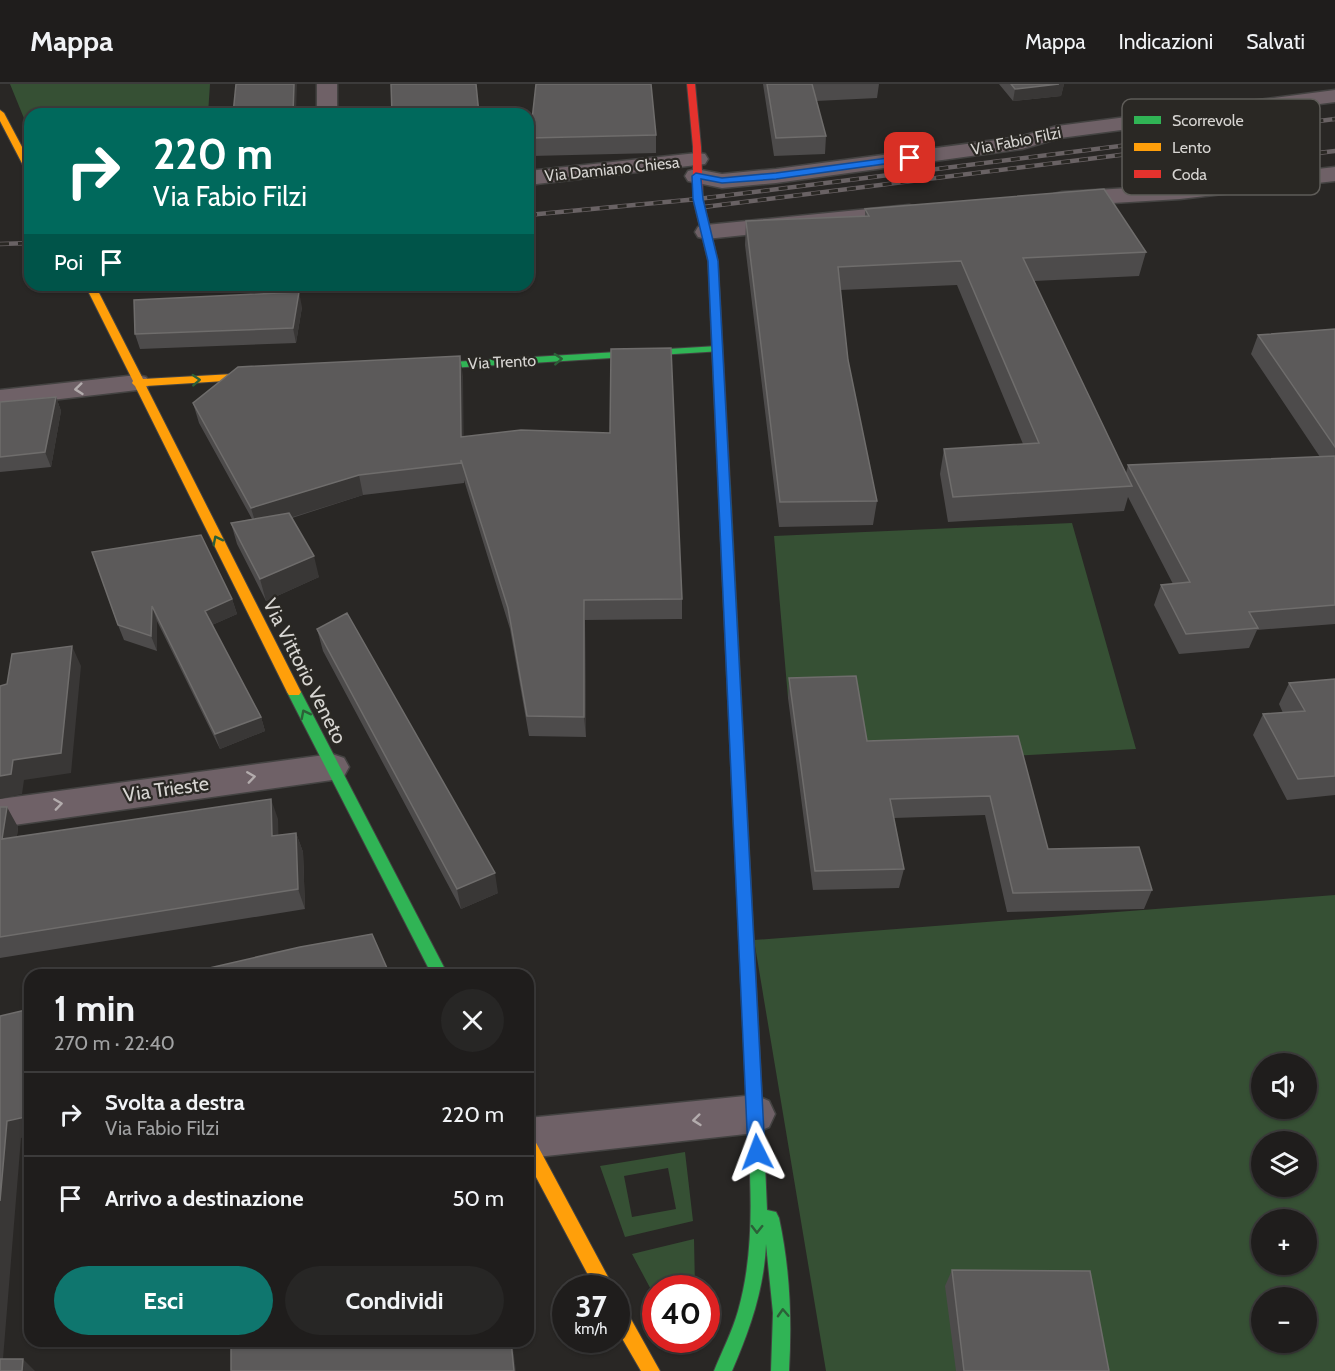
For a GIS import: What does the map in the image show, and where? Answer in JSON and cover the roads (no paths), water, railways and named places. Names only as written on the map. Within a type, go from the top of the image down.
[{"type":"street","points":[[327,84],[327,108]]},
{"type":"street","points":[[691,84],[697,147],[698,199],[713,261],[758,1171],[756,1268],[749,1304],[723,1371]]},
{"type":"street","name":"Via Fabio Filzi","points":[[1312,99],[1335,96]]},
{"type":"street","points":[[0,113],[24,159]]},
{"type":"street","name":"Via Fabio Filzi","points":[[696,167],[722,181],[776,176],[1022,143],[1057,132],[1122,124]]},
{"type":"street","name":"Via Damiano Chiesa","points":[[534,178],[696,167]]},
{"type":"street","points":[[1320,176],[1335,174]]},
{"type":"street","points":[[1038,201],[1122,194]]},
{"type":"street","points":[[706,232],[935,210]]},
{"type":"street","name":"Via Vittorio Veneto","points":[[93,291],[137,383],[437,969]]},
{"type":"street","name":"Via Trento","points":[[410,367],[718,350]]},
{"type":"street","points":[[0,398],[137,383],[279,375]]},
{"type":"street","name":"Via Trieste","points":[[0,813],[332,766]]},
{"type":"street","points":[[534,1137],[755,1114]]},
{"type":"street","points":[[534,1156],[598,1275]]},
{"type":"street","points":[[758,1171],[774,1230],[781,1269],[784,1328],[780,1371]]},
{"type":"street","points":[[630,1334],[651,1371]]},
{"type":"railway","points":[[1320,121],[1335,119]]},
{"type":"railway","points":[[534,214],[698,199],[1122,146]]},
{"type":"railway","points":[[1320,153],[1335,151]]},
{"type":"railway","points":[[704,207],[1122,155]]},
{"type":"railway","points":[[0,244],[24,243]]}]
